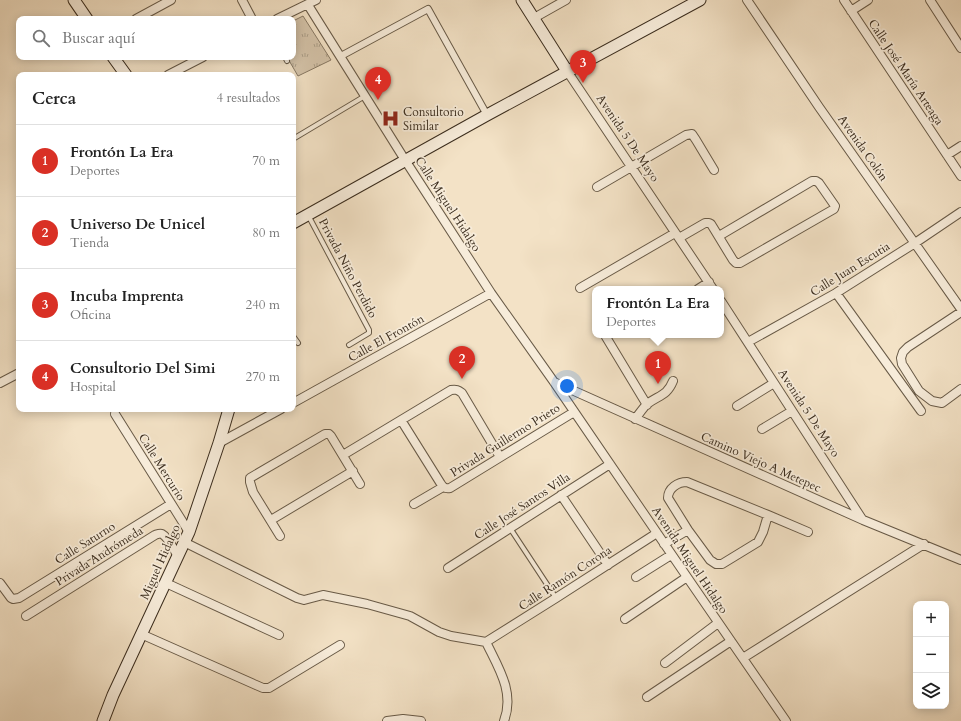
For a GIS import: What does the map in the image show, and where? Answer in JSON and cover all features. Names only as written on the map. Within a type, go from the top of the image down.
[{"type":"main road","points":[[74,0],[85,16]]},
{"type":"main road","name":"Avenida 5 De Mayo","points":[[522,0],[568,71]]},
{"type":"main road","points":[[296,221],[487,115],[700,0]]},
{"type":"main road","points":[[115,60],[124,72]]},
{"type":"main road","name":"Miguel Hidalgo","points":[[103,721],[113,695],[189,532],[220,443],[228,412]]},
{"type":"street","points":[[142,16],[171,0]]},
{"type":"street","points":[[242,0],[250,16]]},
{"type":"street","points":[[283,16],[316,0]]},
{"type":"street","points":[[534,18],[566,0]]},
{"type":"street","name":"Avenida Colón","points":[[747,0],[819,107],[961,310]]},
{"type":"street","name":"Calle José María Arteaga","points":[[844,0],[961,176]]},
{"type":"street","points":[[851,11],[868,0]]},
{"type":"street","points":[[930,0],[961,48]]},
{"type":"street","name":"Calle Miguel Hidalgo","points":[[308,4],[405,160],[492,294],[574,412]]},
{"type":"street","points":[[341,56],[428,9],[487,115]]},
{"type":"street","points":[[174,72],[197,60]]},
{"type":"street","name":"Avenida 5 De Mayo","points":[[568,71],[711,286]]},
{"type":"street","points":[[596,187],[686,135],[692,134],[714,170]]},
{"type":"street","points":[[946,155],[961,146]]},
{"type":"street","points":[[580,288],[677,235],[705,223],[711,224],[733,260],[736,263],[740,263],[834,209],[834,204],[819,183],[816,181],[812,182],[719,236]]},
{"type":"street","name":"Calle Juan Escutia","points":[[748,342],[836,293],[961,212]]},
{"type":"street","points":[[836,293],[921,411]]},
{"type":"street","name":"Calle El Frontón","points":[[296,401],[492,294]]},
{"type":"street","name":"Avenida 5 De Mayo","points":[[724,306],[863,520]]},
{"type":"street","points":[[961,310],[908,347],[903,352],[901,358],[902,364],[919,392],[932,401],[942,404],[961,389]]},
{"type":"street","points":[[607,338],[647,405]]},
{"type":"street","points":[[0,383],[16,375]]},
{"type":"street","name":"Camino Viejo A Metepec","points":[[554,382],[863,520],[961,560]]},
{"type":"street","points":[[635,419],[647,405],[670,389],[673,382]]},
{"type":"street","points":[[737,406],[774,383]]},
{"type":"street","points":[[342,455],[454,389],[459,390],[462,393],[500,457]]},
{"type":"street","points":[[762,429],[792,410]]},
{"type":"street","points":[[220,443],[276,412]]},
{"type":"street","name":"Privada Guillermo Prieto","points":[[414,504],[446,488],[500,457],[574,412]]},
{"type":"street","name":"Avenida Miguel Hidalgo","points":[[574,412],[786,721]]},
{"type":"street","name":"Calle Mercurio","points":[[115,414],[189,532]]},
{"type":"street","points":[[401,420],[446,488]]},
{"type":"street","points":[[280,536],[253,492],[250,485],[250,478],[325,434],[329,434],[360,484]]},
{"type":"street","name":"Calle José Santos Villa","points":[[448,568],[610,464]]},
{"type":"street","points":[[271,520],[353,471]]},
{"type":"street","points":[[768,514],[763,532],[758,542],[722,564],[714,563],[710,560],[688,530],[668,498],[668,492],[682,482],[693,484],[768,514],[808,532]]},
{"type":"street","points":[[561,495],[608,565]]},
{"type":"street","name":"Calle Saturno","points":[[0,583],[11,598],[19,598],[171,504]]},
{"type":"street","points":[[664,544],[688,530]]},
{"type":"street","name":"Calle Ramón Corona","points":[[486,642],[657,533]]},
{"type":"street","name":"Privada Andrómeda","points":[[26,616],[155,535],[163,535],[170,542],[178,556]]},
{"type":"street","points":[[184,542],[297,598],[304,600],[323,595],[367,604],[410,616],[439,632],[451,636],[486,642],[505,681],[508,695],[508,707],[504,721]]},
{"type":"street","points":[[743,658],[924,544]]},
{"type":"street","points":[[636,577],[671,555]]},
{"type":"street","points":[[625,619],[687,578]]},
{"type":"street","points":[[166,583],[279,635]]},
{"type":"street","points":[[665,664],[718,623]]},
{"type":"street","points":[[141,634],[256,685],[266,688],[269,688],[340,645]]},
{"type":"street","points":[[647,698],[731,641]]},
{"type":"street","points":[[387,721],[403,719],[421,721]]},
{"type":"lane","points":[[296,137],[366,96]]},
{"type":"lane","name":"Privada Niño Perdido","points":[[308,215],[369,330],[369,333],[349,345]]},
{"type":"lane","points":[[510,528],[556,598]]},
{"type":"green space","points":[[303,16],[331,60],[298,76],[289,60],[296,60],[296,20]]},
{"type":"place","name":"Incuba Imprenta","points":[[583,83]]},
{"type":"place","name":"Consultorio Del Simi","points":[[378,100]]},
{"type":"place","name":"Consultorio Similar","points":[[390,119]]},
{"type":"place","name":"Universo De Unicel","points":[[462,379]]},
{"type":"place","name":"Frontón La Era","points":[[658,384]]}]
